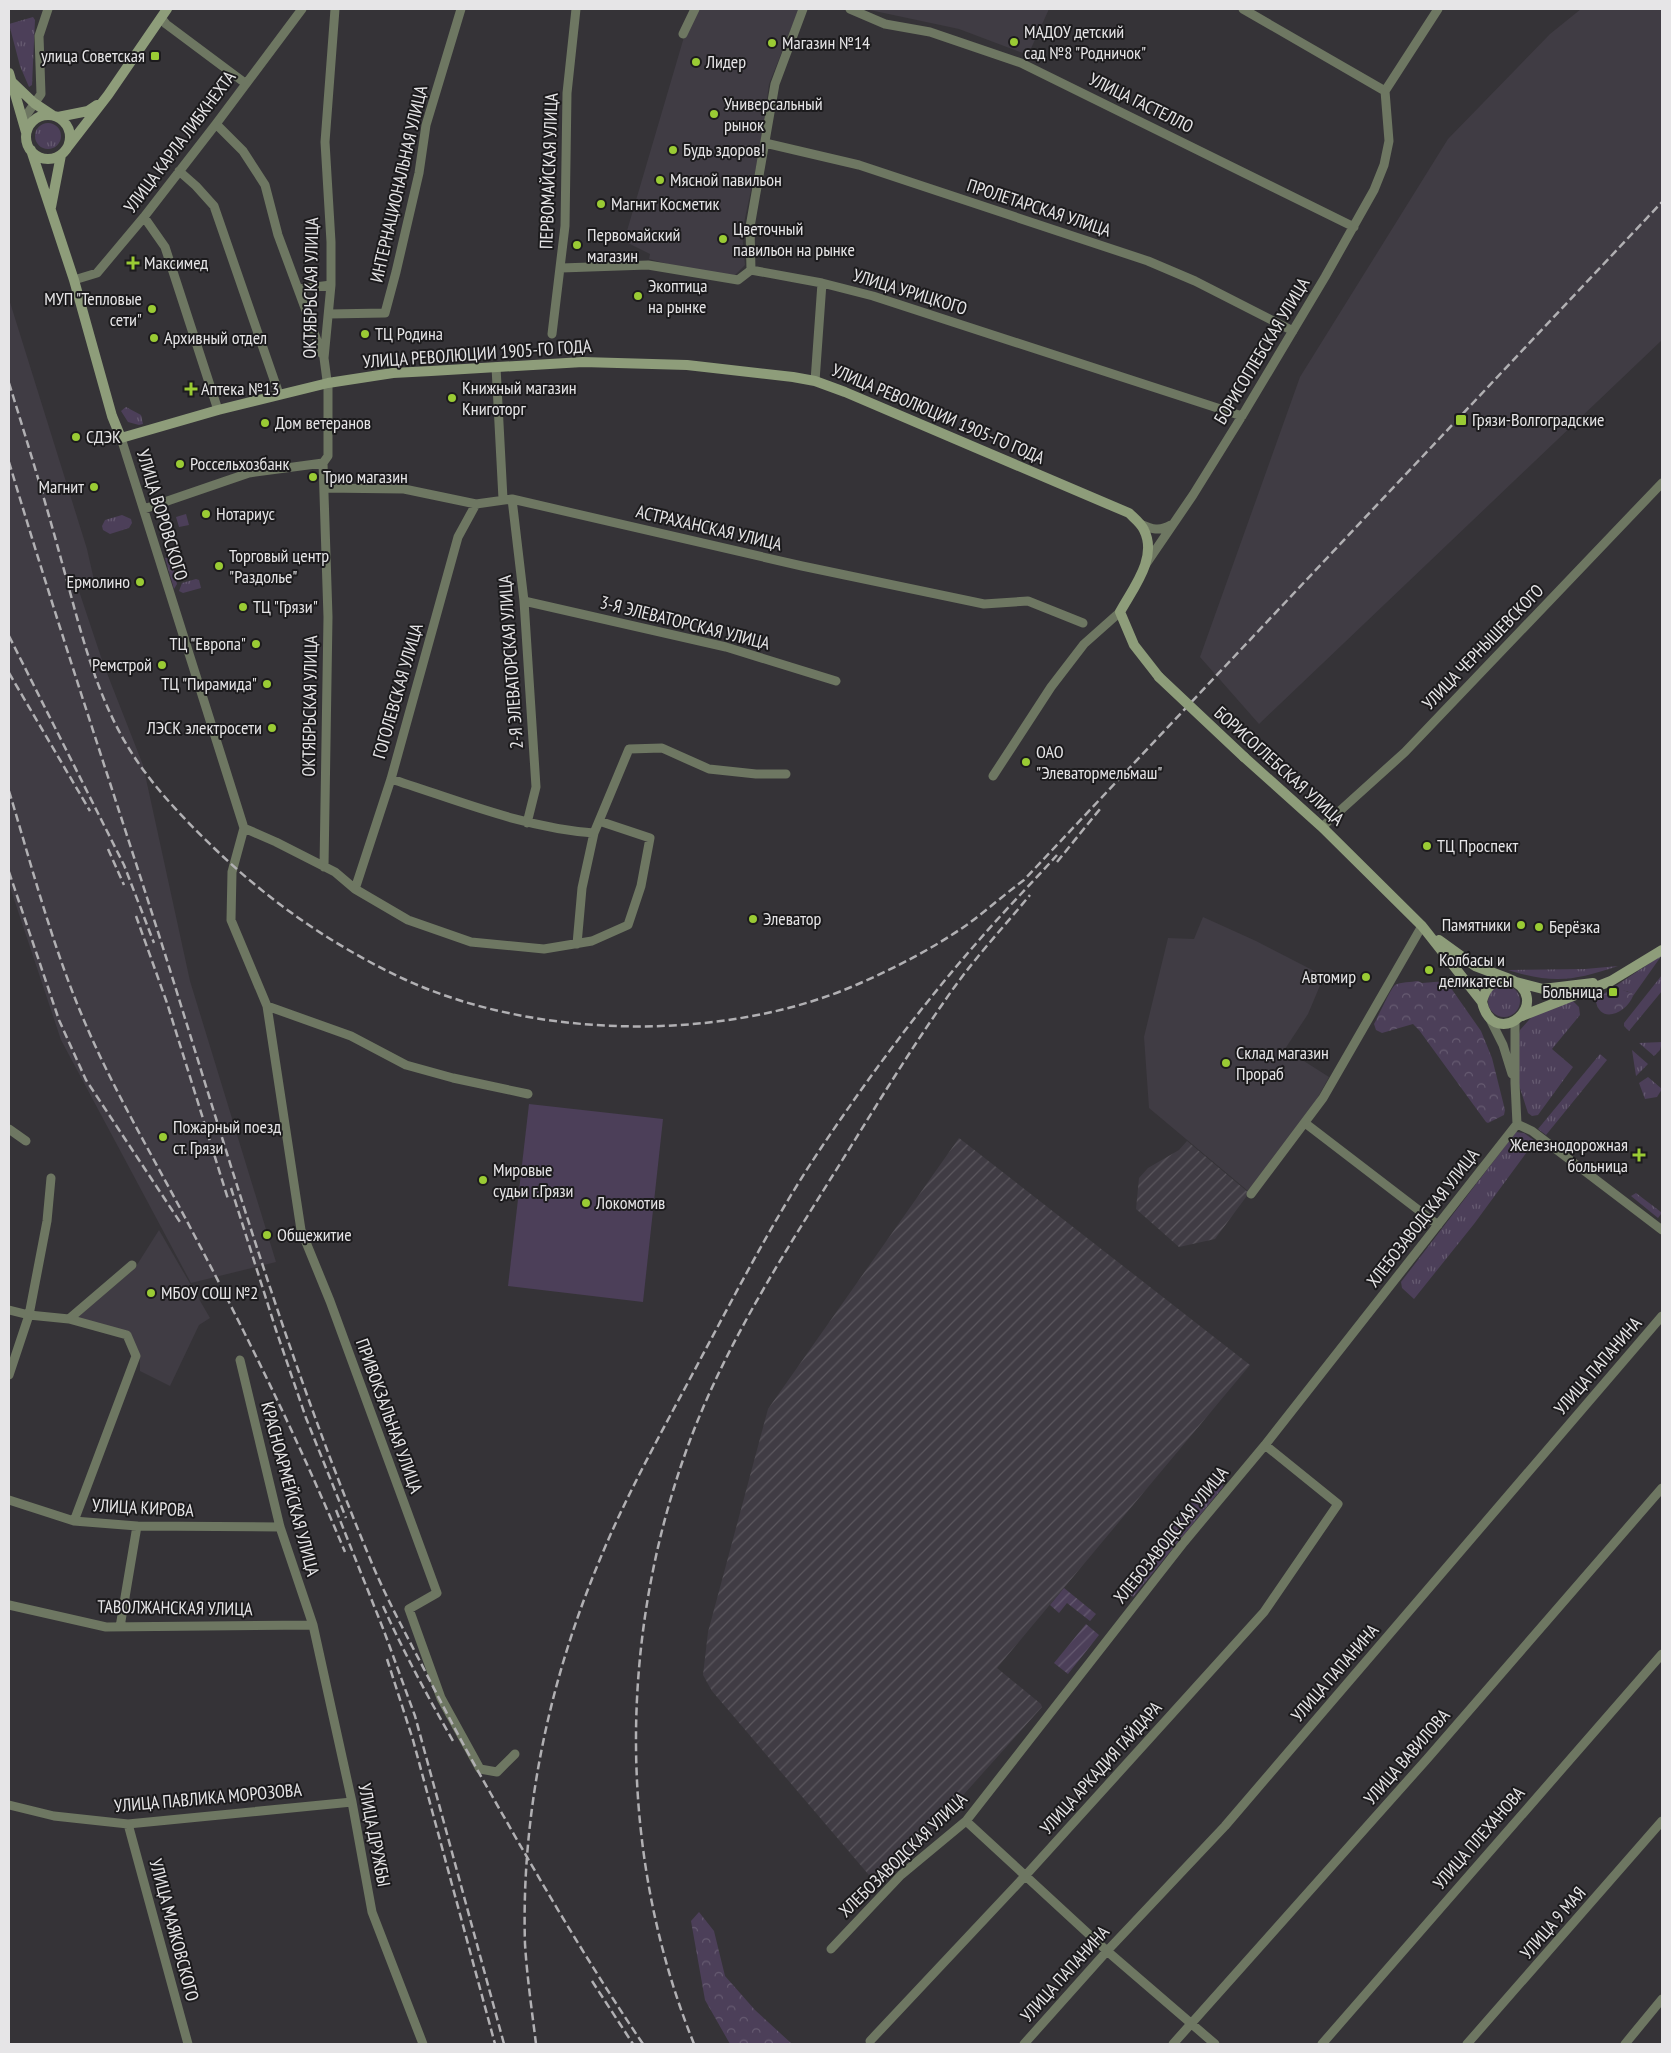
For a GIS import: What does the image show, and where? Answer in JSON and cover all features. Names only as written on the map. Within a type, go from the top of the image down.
[{"type":"street","points":[[23,120],[41,94],[39,36],[48,9]]},
{"type":"street","points":[[10,77],[26,132],[26,142],[31,150],[43,158],[55,158],[64,151],[102,102],[167,9]]},
{"type":"street","name":"УЛИЦА КАРЛА ЛИБКНЕХТА","points":[[74,280],[96,273],[144,217],[302,9]]},
{"type":"street","name":"ОКТЯБРЬСКАЯ УЛИЦА","points":[[324,867],[328,617],[323,463],[328,456],[328,383],[324,358],[331,285],[331,242],[325,142],[335,9]]},
{"type":"street","name":"ИНТЕРНАЦИОНАЛЬНАЯ УЛИЦА","points":[[329,314],[385,312],[419,173],[426,125],[462,9]]},
{"type":"street","name":"ПЕРВОМАЙСКАЯ УЛИЦА","points":[[552,334],[565,226],[567,94],[576,9]]},
{"type":"street","points":[[683,34],[695,9]]},
{"type":"street","points":[[561,268],[648,265],[738,280],[751,270],[750,227],[775,84],[802,9]]},
{"type":"street","name":"УЛИЦА ГАСТЕЛЛО","points":[[850,9],[885,24],[930,32],[1021,63],[1354,227]]},
{"type":"street","points":[[1243,9],[1385,91],[1438,9]]},
{"type":"street","points":[[161,18],[166,24],[245,83]]},
{"type":"street","points":[[10,77],[34,103],[67,125],[70,137],[64,151]]},
{"type":"street","name":"БОРИСОГЛЕБСКАЯ УЛИЦА","points":[[993,776],[1052,687],[1084,644],[1120,612],[1146,564],[1193,496],[1293,332],[1354,227],[1374,190],[1384,164],[1389,141],[1385,91]]},
{"type":"street","points":[[26,132],[35,118],[88,111],[102,102]]},
{"type":"street","points":[[216,124],[243,152],[265,185],[278,235],[324,358]]},
{"type":"street","name":"ПРОЛЕТАРСКАЯ УЛИЦА","points":[[765,143],[859,165],[1148,261],[1196,280],[1293,332]]},
{"type":"street","name":"УЛИЦА ВОРОВСКОГО","points":[[31,150],[74,280],[112,416],[121,438],[244,828]]},
{"type":"street","name":"УЛИЦА ВОРОВСКОГО","points":[[51,211],[64,151]]},
{"type":"street","points":[[179,171],[214,206],[279,394]]},
{"type":"street","points":[[144,217],[165,247],[218,410]]},
{"type":"street","name":"УЛИЦА УРИЦКОГО","points":[[751,270],[822,283],[873,296],[1242,416]]},
{"type":"street","points":[[815,381],[822,283]]},
{"type":"street","points":[[299,289],[331,285]]},
{"type":"street","name":"УЛИЦА РЕВОЛЮЦИИ 1905-ГО ГОДА","points":[[121,438],[279,394],[328,383],[393,373],[583,362],[687,365],[815,381],[846,392],[1102,500],[1128,513],[1140,524],[1154,530],[1164,529],[1173,524]]},
{"type":"street","name":"2-Я ЭЛЕВАТОРСКАЯ УЛИЦА","points":[[496,367],[508,499],[524,601],[536,787],[527,822]]},
{"type":"street","points":[[144,510],[249,473],[323,463]]},
{"type":"street","name":"УЛИЦА ЧЕРНЫШЕВСКОГО","points":[[1322,827],[1406,752],[1662,483]]},
{"type":"street","name":"АСТРАХАНСКАЯ УЛИЦА","points":[[324,488],[404,489],[476,504],[508,499],[802,566],[984,604],[1028,601],[1083,623]]},
{"type":"street","name":"ГОГОЛЕВСКАЯ УЛИЦА","points":[[355,889],[391,779],[458,537],[476,504]]},
{"type":"street","points":[[1140,524],[1149,543],[1146,564]]},
{"type":"street","name":"3-Я ЭЛЕВАТОРСКАЯ УЛИЦА","points":[[524,601],[726,648],[836,681]]},
{"type":"street","name":"БОРИСОГЛЕБСКАЯ УЛИЦА","points":[[1120,612],[1134,645],[1159,677],[1322,827],[1430,934]]},
{"type":"street","points":[[577,944],[582,888],[594,833],[629,748],[662,748],[709,769],[756,774],[786,774]]},
{"type":"street","points":[[391,779],[527,822],[570,831],[594,833]]},
{"type":"street","points":[[244,828],[335,872],[355,889],[408,920],[471,942],[544,949],[592,941],[628,925],[641,886],[650,838],[599,821]]},
{"type":"street","name":"ПРИВОКЗАЛЬНАЯ УЛИЦА","points":[[244,828],[232,872],[231,920],[267,1006],[301,1230],[330,1301],[437,1593],[409,1609],[441,1698],[480,1769],[497,1772],[514,1754]]},
{"type":"street","points":[[1251,1194],[1326,1093],[1422,926]]},
{"type":"street","points":[[1430,934],[1475,966],[1511,980],[1543,989],[1611,981]]},
{"type":"street","points":[[1430,934],[1482,1002],[1484,1011],[1503,1045],[1515,1083]]},
{"type":"street","points":[[1490,1019],[1500,1024],[1518,1019],[1611,981],[1662,950]]},
{"type":"street","points":[[1482,1002],[1489,986],[1511,980]]},
{"type":"street","points":[[1511,980],[1523,989],[1526,996],[1526,1008],[1518,1019],[1515,1083],[1517,1124],[1532,1132],[1662,1230]]},
{"type":"street","points":[[267,1006],[351,1036],[406,1065],[453,1078],[528,1094]]},
{"type":"street","points":[[1305,1123],[1438,1225]]},
{"type":"street","name":"ХЛЕБОЗАВОДСКАЯ УЛИЦА","points":[[831,1949],[902,1874],[966,1821],[1184,1542],[1265,1445],[1517,1124]]},
{"type":"street","points":[[9,1129],[26,1141]]},
{"type":"street","points":[[9,1375],[28,1315],[47,1221],[51,1178]]},
{"type":"street","points":[[69,1319],[132,1265]]},
{"type":"street","points":[[9,1310],[28,1315],[69,1319],[127,1335],[136,1356],[74,1521]]},
{"type":"street","name":"УЛИЦА ПАПАНИНА","points":[[1024,2044],[1225,1826],[1662,1316]]},
{"type":"street","name":"КРАСНОАРМЕЙСКАЯ УЛИЦА","points":[[240,1360],[280,1527],[313,1625]]},
{"type":"street","name":"УЛИЦА АРКАДИЯ ГАЙДАРА","points":[[870,2041],[1026,1875],[1264,1612],[1338,1504],[1265,1445]]},
{"type":"street","name":"УЛИЦА ВАВИЛОВА","points":[[1173,2044],[1427,1759],[1662,1488]]},
{"type":"street","name":"УЛИЦА КИРОВА","points":[[9,1500],[74,1521],[137,1526],[280,1527]]},
{"type":"street","points":[[120,1627],[137,1526]]},
{"type":"street","name":"ТАВОЛЖАНСКАЯ УЛИЦА","points":[[9,1606],[106,1627],[313,1625]]},
{"type":"street","name":"УЛИЦА ДРУЖБЫ","points":[[313,1625],[352,1802],[372,1912],[423,2044]]},
{"type":"street","name":"УЛИЦА ПЛЕХАНОВА","points":[[1322,2044],[1662,1654]]},
{"type":"street","name":"УЛИЦА ПАВЛИКА МОРОЗОВА","points":[[9,1805],[54,1816],[128,1824],[352,1802]]},
{"type":"street","points":[[966,1821],[1107,1952],[1215,2044]]},
{"type":"street","name":"УЛИЦА 9 МАЯ","points":[[1467,2044],[1662,1821]]},
{"type":"street","name":"УЛИЦА МАЯКОВСКОГО","points":[[128,1824],[188,2044]]},
{"type":"street","points":[[1625,2044],[1662,2000]]},
{"type":"shaded area","name":"Универсальный рынок","points":[[697,9],[799,9],[769,84],[761,144],[742,232],[745,265],[733,277],[698,272],[649,259],[650,254],[624,241],[684,37]]},
{"type":"shaded area","name":"МАДОУ детский сад №8 \"Родничок\"","points":[[865,9],[1049,9],[1028,55],[959,29]]},
{"type":"shaded area","points":[[1581,9],[1662,9],[1662,340],[1259,724],[1200,657],[1300,377],[1448,139],[1550,34]]},
{"type":"shaded area","points":[[9,299],[87,549],[94,580],[78,588],[103,663],[143,765],[190,981],[276,1262],[191,1283],[61,1040],[9,884]]},
{"type":"shaded area","name":"Склад магазин Прораб","points":[[1203,917],[1256,941],[1324,976],[1308,1014],[1285,1049],[1329,1077],[1307,1117],[1248,1191],[1149,1108],[1144,1037],[1168,938],[1194,939]]},
{"type":"shaded area","points":[[959,1138],[1250,1365],[997,1668],[1041,1704],[1042,1707],[880,1888],[712,1691],[703,1675],[708,1632],[768,1409]]},
{"type":"shaded area","points":[[1187,1141],[1249,1193],[1215,1239],[1179,1247],[1136,1209],[1139,1178],[1148,1168],[1179,1150]]},
{"type":"shaded area","name":"МБОУ СОШ №2","points":[[159,1230],[210,1318],[199,1325],[170,1386],[140,1371],[140,1358],[130,1332],[77,1318],[135,1268]]},
{"type":"green space","points":[[33,17],[35,20],[32,85],[29,87],[20,66],[9,24]]},
{"type":"green space","points":[[48,123],[57,127],[61,136],[57,145],[48,149],[39,145],[35,136],[39,127]]},
{"type":"green space","points":[[126,407],[141,415],[143,424],[139,425],[128,422],[121,411]]},
{"type":"green space","points":[[186,514],[189,525],[179,527],[176,517]]},
{"type":"green space","points":[[122,515],[131,519],[132,523],[129,528],[110,534],[103,530],[102,526],[105,520]]},
{"type":"green space","points":[[170,557],[177,584],[174,589],[165,558]]},
{"type":"green space","points":[[196,579],[199,580],[201,588],[183,593],[179,591],[182,583]]},
{"type":"green space","points":[[1662,955],[1633,996],[1627,991],[1602,995]]},
{"type":"green space","points":[[1618,966],[1576,978],[1563,979],[1538,977],[1508,970],[1585,969]]},
{"type":"green space","points":[[1662,975],[1662,991],[1629,1031],[1624,1026],[1624,1023]]},
{"type":"green space","points":[[1418,981],[1422,983],[1446,981],[1481,1031],[1492,1058],[1505,1110],[1504,1115],[1488,1123],[1486,1122],[1413,1024],[1382,1033],[1376,1030],[1374,1024],[1393,987],[1403,983]]},
{"type":"green space","points":[[1504,985],[1510,986],[1515,990],[1519,995],[1519,1007],[1515,1012],[1510,1016],[1504,1017],[1498,1016],[1493,1012],[1489,1007],[1488,1001],[1489,995],[1493,990],[1498,986]]},
{"type":"green space","points":[[1619,989],[1632,993],[1633,996],[1630,1002],[1614,1014],[1603,1013],[1596,1002],[1602,995]]},
{"type":"green space","points":[[1572,1000],[1579,1007],[1580,1015],[1552,1049],[1573,1067],[1538,1115],[1532,1116],[1528,1113],[1517,1079],[1517,1043],[1520,1030],[1536,1012]]},
{"type":"green space","points":[[1662,1042],[1660,1050],[1654,1056],[1639,1043]]},
{"type":"green space","points":[[1632,1050],[1648,1064],[1636,1076]]},
{"type":"green space","points":[[1600,1054],[1607,1060],[1546,1135],[1538,1129]]},
{"type":"green space","points":[[1648,1077],[1662,1089],[1657,1097],[1645,1099],[1639,1083]]},
{"type":"green space","name":"Локомотив","points":[[529,1104],[663,1119],[643,1302],[508,1286]]},
{"type":"green space","points":[[1516,1132],[1524,1133],[1535,1141],[1474,1224],[1414,1299],[1402,1288],[1401,1282]]},
{"type":"green space","points":[[1636,1193],[1661,1212],[1658,1218],[1631,1196]]},
{"type":"green space","points":[[1215,1473],[1221,1479],[1223,1487],[1133,1597],[1123,1589]]},
{"type":"green space","points":[[1064,1588],[1096,1614],[1090,1621],[1067,1603],[1059,1613],[1050,1605]]},
{"type":"green space","points":[[1086,1624],[1099,1635],[1068,1674],[1054,1663]]},
{"type":"green space","points":[[699,1912],[714,1931],[725,1976],[755,2010],[792,2044],[730,2044],[705,2000],[691,1921]]},
{"type":"railway","points":[[9,383],[49,515],[82,636],[109,711],[135,758],[162,794],[214,848],[258,887],[329,938],[406,980],[458,1000],[513,1014],[572,1023],[631,1026],[690,1024],[749,1017],[804,1004],[856,985],[900,965],[942,941],[968,924],[1024,880],[1662,202]]},
{"type":"railway","points":[[9,462],[263,1266],[316,1421],[345,1497],[388,1598],[466,1749],[564,1920],[643,2044]]},
{"type":"railway","points":[[9,636],[124,865],[154,943]]},
{"type":"railway","points":[[9,673],[90,811]]},
{"type":"railway","points":[[9,791],[52,934],[83,1018],[121,1098],[252,1347],[291,1428],[345,1552]]},
{"type":"railway","points":[[1057,862],[1100,809]]},
{"type":"railway","points":[[108,849],[124,885]]},
{"type":"railway","points":[[536,2044],[525,1944],[525,1896],[533,1800],[551,1706],[564,1659],[579,1613],[607,1542],[646,1462],[744,1278],[804,1173],[858,1094],[917,1015],[989,928],[1057,855]]},
{"type":"railway","points":[[9,872],[59,1020],[86,1080],[180,1222]]},
{"type":"railway","points":[[694,2044],[669,1971],[651,1897],[640,1821],[636,1744],[639,1668],[649,1591],[666,1516],[689,1443],[703,1408],[736,1339],[773,1272],[874,1108],[931,1021],[966,972],[1030,895]]},
{"type":"railway","points":[[136,916],[167,1003],[228,1199]]},
{"type":"railway","points":[[231,1188],[306,1418],[346,1518]]},
{"type":"railway","points":[[336,1510],[415,1716],[504,2044]]},
{"type":"railway","points":[[383,1606],[416,1675],[453,1741]]},
{"type":"railway","points":[[387,1659],[413,1740],[495,2044]]},
{"type":"railway","points":[[592,1981],[633,2044]]},
{"type":"place","name":"МАДОУ детский сад №8 \"Родничок\"","points":[[1014,42]]},
{"type":"place","name":"Магазин №14","points":[[772,43]]},
{"type":"place","name":"улица Советская","points":[[155,56]]},
{"type":"place","name":"Лидер","points":[[696,62]]},
{"type":"place","name":"Универсальный рынок","points":[[714,114]]},
{"type":"place","name":"Будь здоров!","points":[[673,150]]},
{"type":"place","name":"Мясной павильон","points":[[660,180]]},
{"type":"place","name":"Магнит Косметик","points":[[601,204]]},
{"type":"place","name":"Цветочный павильон на рынке","points":[[723,239]]},
{"type":"place","name":"Первомайский магазин","points":[[577,245]]},
{"type":"place","name":"Максимед","points":[[133,263]]},
{"type":"place","name":"Экоптица на рынке","points":[[638,296]]},
{"type":"place","name":"МУП \"Тепловые сети\"","points":[[152,309]]},
{"type":"place","name":"ТЦ Родина","points":[[365,334]]},
{"type":"place","name":"Архивный отдел","points":[[154,338]]},
{"type":"place","name":"Аптека №13","points":[[191,389]]},
{"type":"place","name":"Книжный магазин Книготорг","points":[[452,398]]},
{"type":"place","name":"Грязи-Волгоградские","points":[[1461,420]]},
{"type":"place","name":"Дом ветеранов","points":[[265,423]]},
{"type":"place","name":"СДЭК","points":[[76,437]]},
{"type":"place","name":"Россельхозбанк","points":[[180,464]]},
{"type":"place","name":"Трио магазин","points":[[313,477]]},
{"type":"place","name":"Магнит","points":[[94,487]]},
{"type":"place","name":"Нотариус","points":[[206,514]]},
{"type":"place","name":"Торговый центр \"Раздолье\"","points":[[219,566]]},
{"type":"place","name":"Ермолино","points":[[140,582]]},
{"type":"place","name":"ТЦ \"Грязи\"","points":[[243,607]]},
{"type":"place","name":"ТЦ \"Европа\"","points":[[256,644]]},
{"type":"place","name":"Ремстрой","points":[[162,665]]},
{"type":"place","name":"ТЦ \"Пирамида\"","points":[[267,684]]},
{"type":"place","name":"ЛЭСК электросети","points":[[272,728]]},
{"type":"place","name":"ОАО \"Элеватормельмаш\"","points":[[1026,762]]},
{"type":"place","name":"ТЦ Проспект","points":[[1427,846]]},
{"type":"place","name":"Элеватор","points":[[753,919]]},
{"type":"place","name":"Памятники","points":[[1521,925]]},
{"type":"place","name":"Берёзка","points":[[1539,927]]},
{"type":"place","name":"Колбасы и деликатесы","points":[[1429,970]]},
{"type":"place","name":"Автомир","points":[[1366,977]]},
{"type":"place","name":"Больница","points":[[1613,992]]},
{"type":"place","name":"Склад магазин Прораб","points":[[1226,1063]]},
{"type":"place","name":"Пожарный поезд ст. Грязи","points":[[163,1137]]},
{"type":"place","name":"Железнодорожная больница","points":[[1639,1155]]},
{"type":"place","name":"Мировые судьи г.Грязи","points":[[483,1180]]},
{"type":"place","name":"Локомотив","points":[[586,1203]]},
{"type":"place","name":"Общежитие","points":[[267,1235]]},
{"type":"place","name":"МБОУ СОШ №2","points":[[151,1293]]}]
